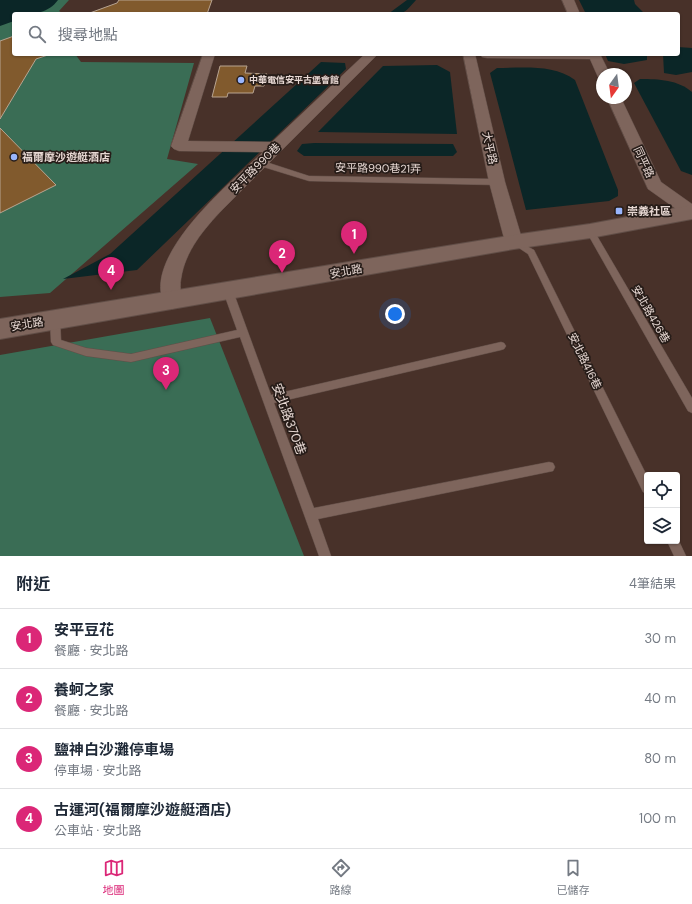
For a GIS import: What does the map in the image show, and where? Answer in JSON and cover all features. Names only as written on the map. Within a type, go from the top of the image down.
[{"type":"street","points":[[568,0],[573,12]]},
{"type":"street","points":[[209,56],[179,146],[276,147]]},
{"type":"street","name":"安平路990巷","points":[[172,301],[169,291],[177,260],[185,245],[200,225],[276,147],[370,56]]},
{"type":"street","name":"大平路","points":[[469,56],[497,182],[514,242]]},
{"type":"street","points":[[595,56],[600,68]]},
{"type":"street","name":"同平路","points":[[617,104],[654,185],[692,212]]},
{"type":"street","name":"安北路","points":[[0,328],[172,301],[514,242],[590,231],[692,212]]},
{"type":"lane","name":"安平路990巷21弄","points":[[260,163],[309,178],[497,182]]},
{"type":"lane","name":"安北路426巷","points":[[590,231],[692,408]]},
{"type":"lane","name":"安北路416巷","points":[[514,242],[531,252],[644,482]]},
{"type":"lane","name":"安北路370巷","points":[[228,291],[242,333],[325,556]]},
{"type":"lane","points":[[55,320],[56,342],[86,352],[131,358],[242,333]]},
{"type":"lane","points":[[268,400],[501,346]]},
{"type":"lane","points":[[310,515],[549,467]]},
{"type":"lane","points":[[674,544],[680,556]]},
{"type":"green space","points":[[0,0],[69,0],[59,11],[61,12],[12,12],[12,56],[76,56],[81,62],[194,63],[167,159],[198,164],[50,293],[0,297]]},
{"type":"green space","points":[[210,318],[304,556],[0,556],[0,355]]},
{"type":"water","points":[[0,0],[58,0],[49,9],[41,12],[12,12],[12,22],[0,26]]},
{"type":"water","points":[[407,0],[416,0],[405,12],[391,12]]},
{"type":"water","points":[[579,0],[634,0],[635,4],[643,12],[585,12]]},
{"type":"water","points":[[680,47],[692,48],[692,72],[676,75],[664,73],[663,56],[680,56]]},
{"type":"water","points":[[606,56],[647,56],[647,60],[624,64],[608,61]]},
{"type":"water","points":[[321,62],[345,63],[346,69],[137,270],[63,279],[110,254]]},
{"type":"water","points":[[437,65],[450,72],[457,134],[318,132],[383,66]]},
{"type":"water","points":[[497,68],[548,69],[557,71],[575,80],[618,190],[618,196],[609,201],[526,210],[490,73]]},
{"type":"water","points":[[640,79],[661,80],[674,83],[687,88],[692,92],[692,175],[681,171],[634,83]]},
{"type":"water","points":[[302,144],[453,144],[457,152],[453,156],[304,156],[297,151]]},
{"type":"building","points":[[119,0],[212,0],[208,12],[92,12],[117,3]]},
{"type":"building","points":[[12,37],[12,56],[45,56],[36,59],[0,119],[0,41]]},
{"type":"building","name":"中華電信安平古堡會館","points":[[220,66],[247,66],[245,73],[267,74],[264,86],[255,86],[253,93],[228,93],[227,97],[212,97]]},
{"type":"building","name":"福爾摩沙遊艇酒店","points":[[0,128],[56,185],[0,213]]},
{"type":"place","name":"中華電信安平古堡會館","points":[[241,80]]},
{"type":"place","name":"福爾摩沙遊艇酒店","points":[[14,157]]},
{"type":"place","name":"崇義社區","points":[[619,211]]},
{"type":"place","name":"安平豆花","points":[[354,254]]},
{"type":"place","name":"養蚵之家","points":[[282,273]]},
{"type":"place","name":"古運河(福爾摩沙遊艇酒店)","points":[[111,290]]},
{"type":"place","name":"鹽神白沙灘停車場","points":[[166,390]]}]
